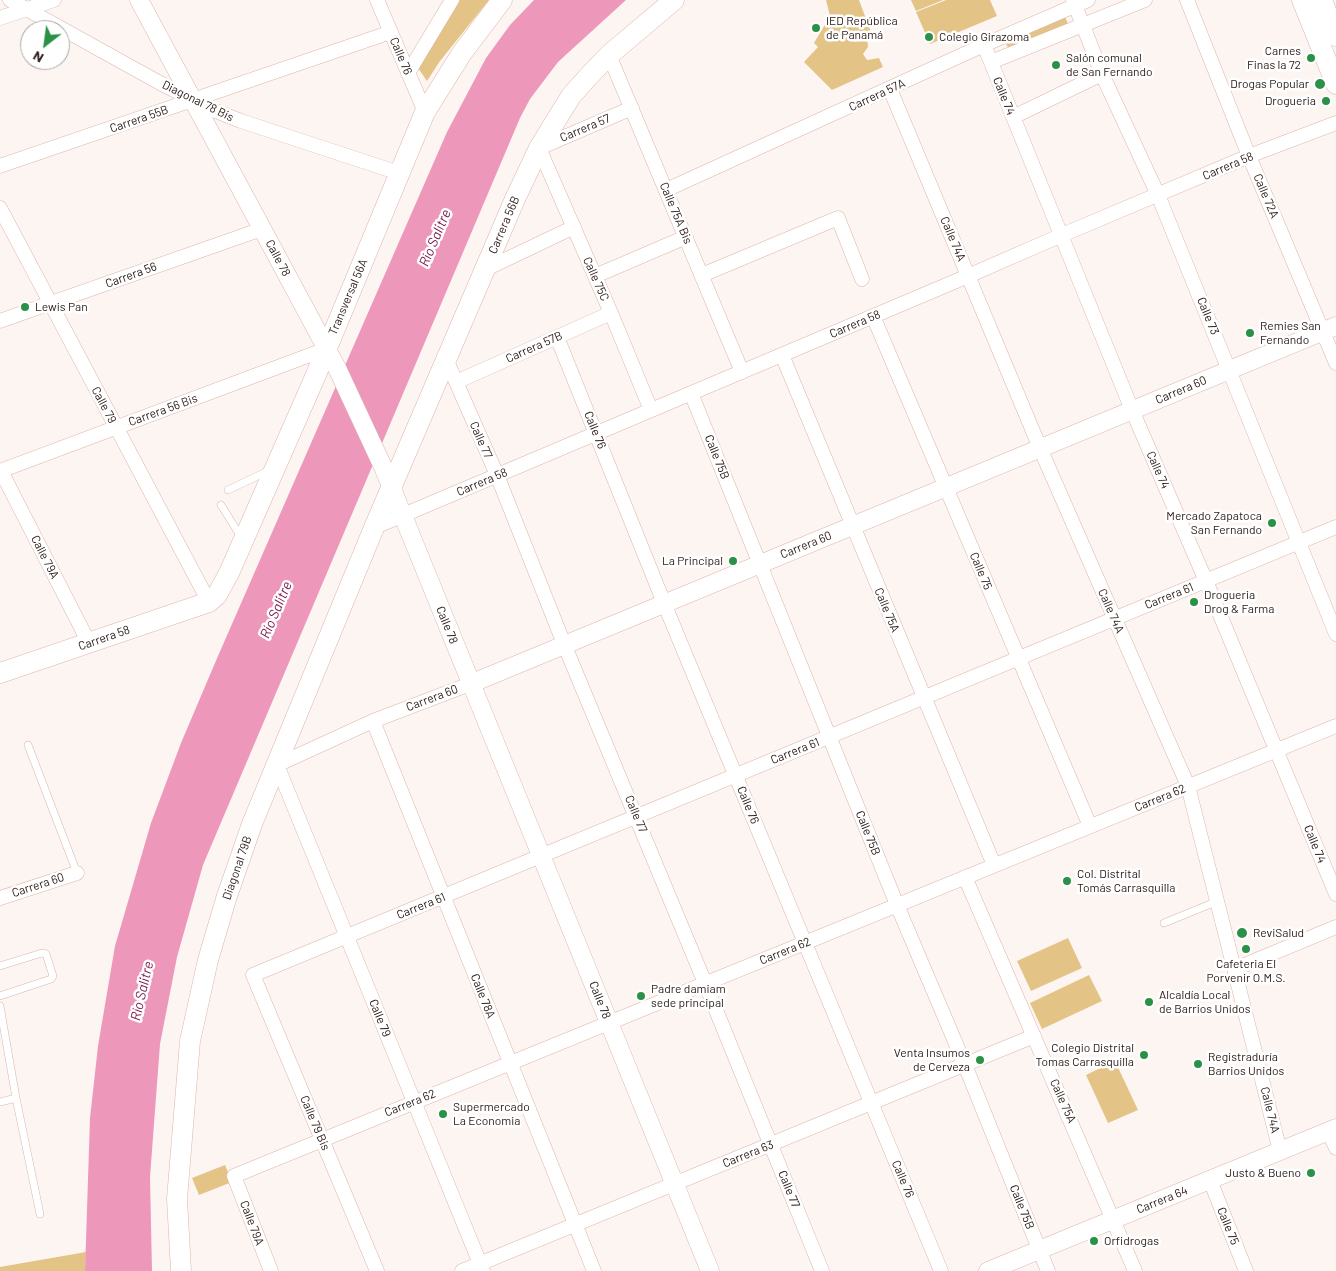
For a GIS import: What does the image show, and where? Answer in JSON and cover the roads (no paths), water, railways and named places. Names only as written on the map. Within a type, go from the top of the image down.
[{"type":"main road","name":"Transversal 56A","points":[[209,602],[217,595],[222,586],[243,540],[326,349],[425,112],[462,53],[502,0]]},
{"type":"main road","name":"Carrera 56B","points":[[392,488],[515,199],[539,148],[571,96],[609,55],[674,0]]},
{"type":"main road","points":[[1302,0],[1336,84]]},
{"type":"main road","points":[[1322,0],[1336,36]]},
{"type":"main road","name":"Diagonal 79B","points":[[181,1271],[176,1199],[190,1041],[208,960],[252,824],[392,488]]},
{"type":"main road","name":"Carrera 58","points":[[0,674],[209,602]]},
{"type":"street","name":"Diagonal 78 Bis","points":[[10,0],[194,101],[241,121],[399,173]]},
{"type":"street","points":[[0,18],[54,0]]},
{"type":"street","name":"Calle 78","points":[[140,0],[337,368],[384,469],[710,1271]]},
{"type":"street","name":"Calle 76","points":[[377,0],[425,112]]},
{"type":"street","points":[[408,73],[452,0]]},
{"type":"street","points":[[990,62],[1145,0]]},
{"type":"street","name":"Calle 73","points":[[1079,2],[1083,26],[1102,74],[1158,195],[1336,634]]},
{"type":"street","name":"Carrera 57A","points":[[666,190],[890,90],[1079,2]]},
{"type":"street","name":"Calle 72A","points":[[1192,2],[1250,156],[1329,328],[1336,363]]},
{"type":"street","name":"Carrera 55B","points":[[0,166],[391,32]]},
{"type":"street","name":"Calle 74","points":[[984,45],[1132,410],[1206,580],[1336,894]]},
{"type":"street","name":"Calle 75A Bis","points":[[609,55],[742,372]]},
{"type":"street","points":[[1013,117],[1102,74]]},
{"type":"street","name":"Calle 74A","points":[[890,90],[1040,448],[1188,786],[1280,1151]]},
{"type":"street","name":"Carrera 57","points":[[539,148],[632,108]]},
{"type":"street","name":"Carrera 58","points":[[375,527],[1062,235],[1250,156],[1336,123]]},
{"type":"street","name":"Calle 75C","points":[[539,148],[612,313],[651,410]]},
{"type":"street","name":"Calle 79","points":[[0,208],[209,602]]},
{"type":"street","points":[[702,275],[838,218],[862,279]]},
{"type":"street","points":[[486,269],[574,227]]},
{"type":"street","name":"Carrera 56","points":[[0,321],[262,228]]},
{"type":"street","points":[[595,276],[686,238]]},
{"type":"street","name":"Carrera 57B","points":[[456,382],[612,313]]},
{"type":"street","name":"Calle 75","points":[[874,316],[1090,826]]},
{"type":"street","name":"Carrera 60","points":[[277,765],[372,721],[470,684],[1329,328]]},
{"type":"street","name":"Calle 76","points":[[557,337],[804,943],[942,1271]]},
{"type":"street","name":"Carrera 56 Bis","points":[[0,471],[326,349]]},
{"type":"street","name":"Calle 75A","points":[[782,355],[994,866]]},
{"type":"street","name":"Calle 77","points":[[446,359],[497,476],[564,644],[637,816],[822,1271]]},
{"type":"street","name":"Calle 75B","points":[[691,393],[897,905],[965,1065],[1048,1271]]},
{"type":"street","name":"Calle 79A","points":[[0,471],[89,643]]},
{"type":"street","name":"Carrera 61","points":[[254,975],[1336,527]]},
{"type":"street","name":"Calle 78A","points":[[372,721],[594,1271]]},
{"type":"street","name":"Carrera 62","points":[[234,1176],[1336,726]]},
{"type":"street","name":"Calle 79","points":[[277,765],[482,1267]]},
{"type":"street","name":"Carrera 60","points":[[0,898],[77,872]]},
{"type":"street","name":"Calle 75A","points":[[965,877],[1135,1271]]},
{"type":"street","points":[[1235,969],[1336,927]]},
{"type":"street","name":"Calle 79 Bis","points":[[254,975],[377,1271]]},
{"type":"street","name":"Carrera 63","points":[[462,1271],[482,1267],[575,1225],[1034,1036]]},
{"type":"street","points":[[1332,1129],[1336,1148]]},
{"type":"street","name":"Carrera 64","points":[[988,1271],[1332,1129]]},
{"type":"street","name":"Calle 79A","points":[[234,1176],[271,1271]]},
{"type":"street","name":"Calle 75","points":[[1210,1180],[1246,1271]]},
{"type":"lane","points":[[228,490],[274,468]]},
{"type":"lane","points":[[221,505],[243,540]]},
{"type":"lane","points":[[28,745],[77,872]]},
{"type":"lane","points":[[1164,923],[1218,901]]},
{"type":"lane","points":[[0,966],[42,952],[46,954],[53,976],[51,979],[0,996]]},
{"type":"lane","points":[[0,1006],[16,1098],[40,1214]]},
{"type":"lane","points":[[0,1102],[16,1098]]},
{"type":"water","name":"Río Salitre","points":[[534,0],[626,0],[558,62],[530,99],[520,118],[203,865],[177,957],[160,1044],[150,1177],[152,1271],[85,1271],[90,1118],[98,1046],[115,946],[151,823],[181,743],[218,656],[447,132],[486,58],[510,25]]},
{"type":"place","name":"IED República de Panamá","points":[[816,28]]},
{"type":"place","name":"Colegio Girazoma","points":[[929,37]]},
{"type":"place","name":"Carnes Finas la 72","points":[[1311,58]]},
{"type":"place","name":"Salón comunal de San Fernando","points":[[1056,65]]},
{"type":"place","name":"Drogas Popular","points":[[1320,84]]},
{"type":"place","name":"Drogueria","points":[[1326,101]]},
{"type":"place","name":"Lewis Pan","points":[[25,307]]},
{"type":"place","name":"Remies San Fernando","points":[[1250,333]]},
{"type":"place","name":"Mercado Zapatoca San Fernando","points":[[1272,523]]},
{"type":"place","name":"La Principal","points":[[733,561]]},
{"type":"place","name":"Drogueria Drog & Farma","points":[[1194,602]]},
{"type":"place","name":"Col. Distrital Tomás Carrasquilla","points":[[1067,881]]},
{"type":"place","name":"ReviSalud","points":[[1242,933]]},
{"type":"place","name":"Cafeteria El Porvenir O.M.S.","points":[[1246,949]]},
{"type":"place","name":"Padre damiam sede principal","points":[[641,996]]},
{"type":"place","name":"Alcaldía Local de Barrios Unidos","points":[[1149,1002]]},
{"type":"place","name":"Colegio Distrital Tomas Carrasquilla","points":[[1144,1055]]},
{"type":"place","name":"Venta Insumos de Cerveza","points":[[980,1060]]},
{"type":"place","name":"Registraduría Barrios Unidos","points":[[1198,1064]]},
{"type":"place","name":"Supermercado La Economia","points":[[443,1114]]},
{"type":"place","name":"Justo & Bueno","points":[[1311,1173]]},
{"type":"place","name":"Orfidrogas","points":[[1094,1241]]}]
